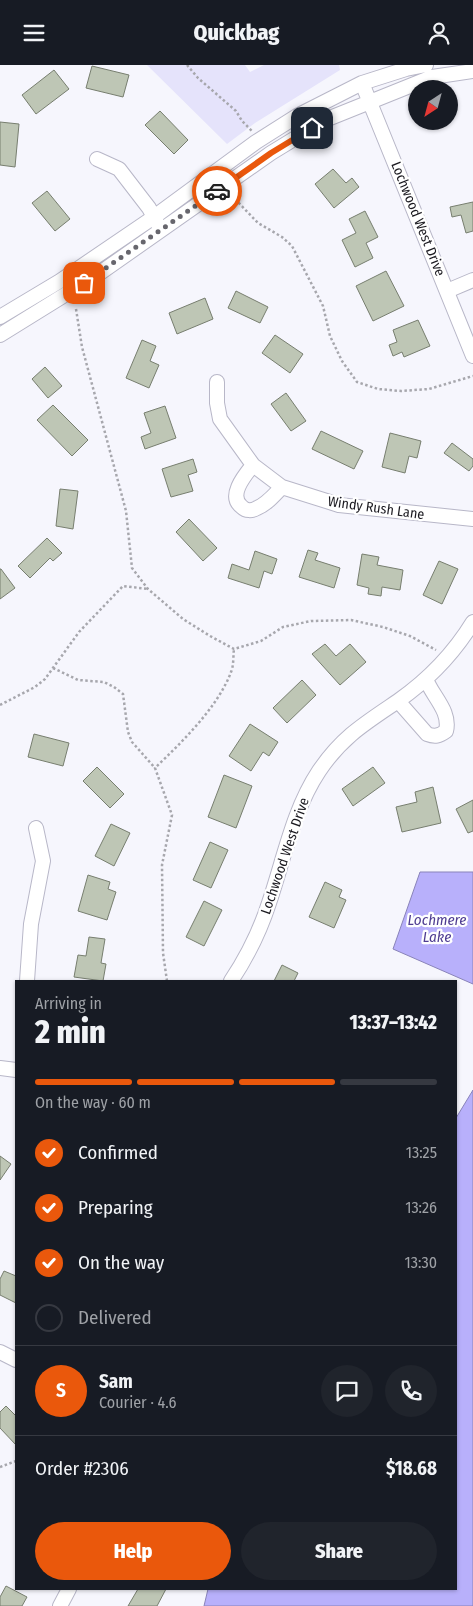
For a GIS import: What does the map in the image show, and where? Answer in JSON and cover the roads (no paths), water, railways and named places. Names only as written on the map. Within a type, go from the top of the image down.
[{"type":"street","points":[[0,317],[60,281],[154,217],[261,139],[297,116],[362,83],[426,65]]},
{"type":"street","points":[[0,335],[100,273],[271,153],[325,119],[432,77],[473,71]]},
{"type":"street","name":"Lochwood West Drive","points":[[362,83],[473,356]]},
{"type":"street","points":[[98,159],[119,169],[149,208],[161,231]]},
{"type":"street","points":[[448,291],[473,280]]},
{"type":"street","name":"Windy Rush Lane","points":[[217,383],[217,403],[220,419],[253,465],[282,487],[339,505],[473,519]]},
{"type":"street","points":[[253,465],[242,479],[238,489],[237,501],[241,507],[250,510],[257,509],[282,487]]},
{"type":"street","name":"Lochwood West Drive","points":[[232,980],[244,961],[258,932],[309,786],[330,755],[343,741],[358,727],[398,701],[426,679],[448,657],[473,622]]},
{"type":"street","points":[[398,701],[427,734],[432,736],[440,735],[446,731],[447,720],[426,679]]},
{"type":"street","points":[[27,980],[31,924],[43,861],[36,828]]},
{"type":"street","points":[[0,1067],[15,1070]]},
{"type":"street","points":[[0,1352],[15,1360]]},
{"type":"street","points":[[60,1606],[68,1590]]},
{"type":"water","name":"Lochmere Lake","points":[[420,872],[473,872],[473,984],[393,949]]},
{"type":"water","points":[[473,1090],[473,1606],[204,1606],[208,1590],[457,1590],[457,1116]]}]
